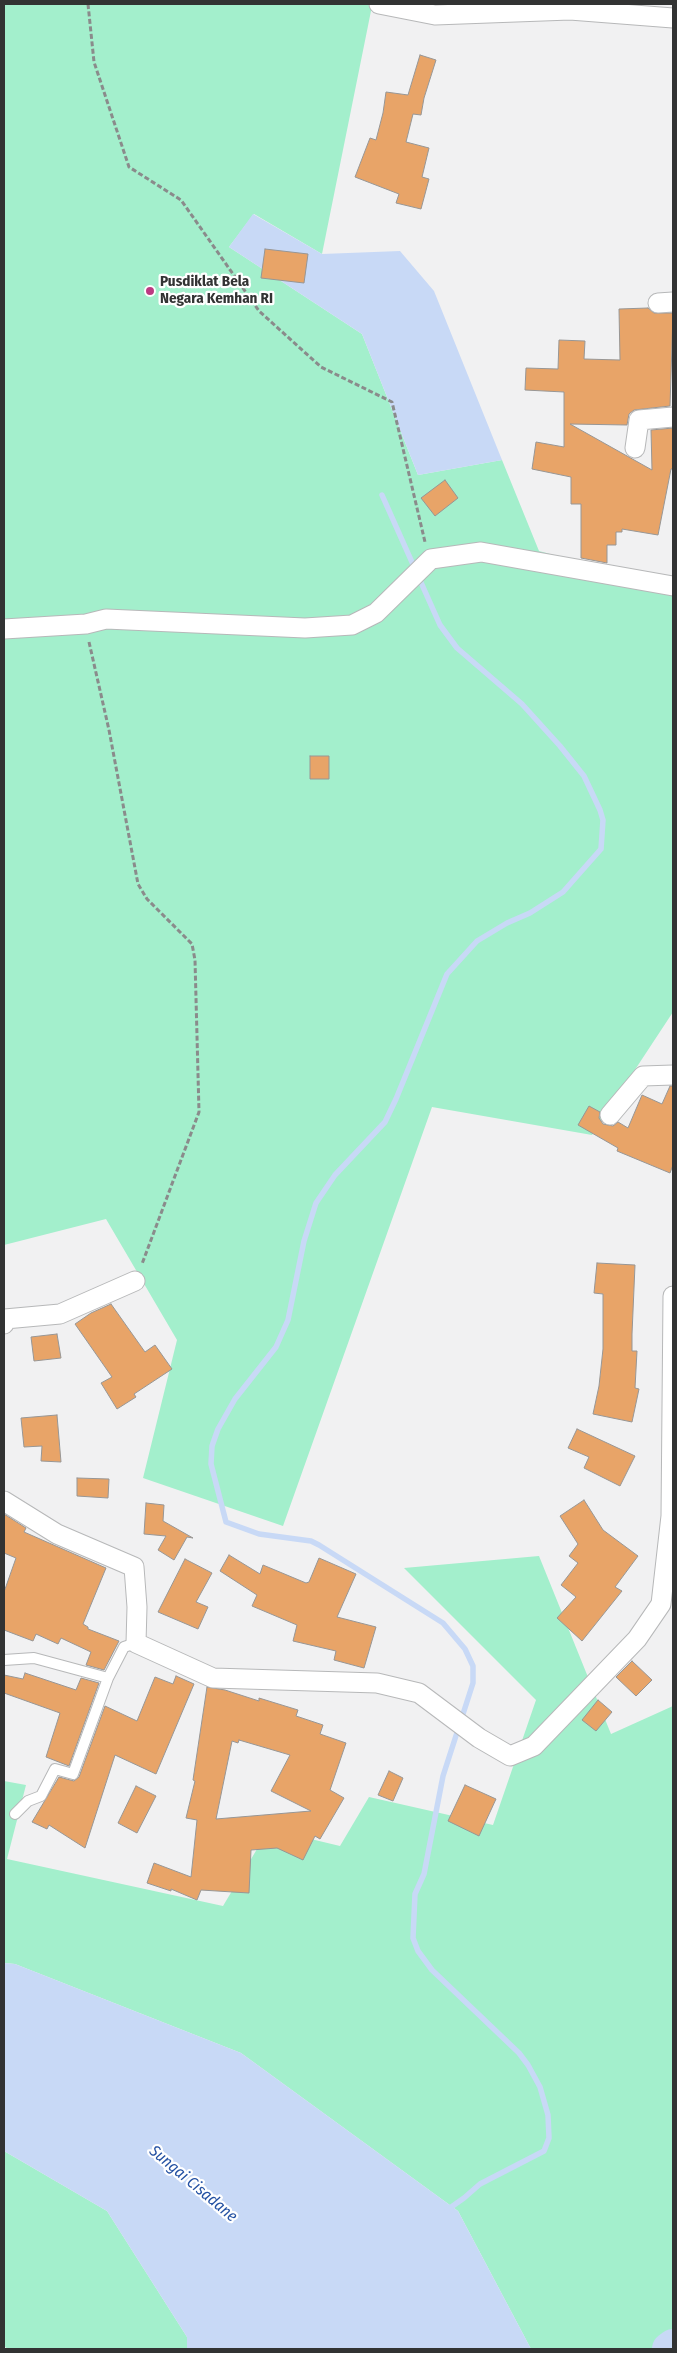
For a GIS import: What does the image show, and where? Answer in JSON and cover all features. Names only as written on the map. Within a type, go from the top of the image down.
[{"type":"street","points":[[379,4],[435,15],[570,10],[673,18]]},
{"type":"street","points":[[635,448],[639,420],[673,418]]},
{"type":"street","points":[[4,629],[86,624],[106,619],[305,628],[352,625],[376,613],[431,559],[481,552],[673,586]]},
{"type":"street","points":[[610,1115],[644,1076],[673,1075]]},
{"type":"street","points":[[4,1324],[6,1319],[60,1314],[136,1281]]},
{"type":"street","points":[[4,1501],[57,1534],[134,1566],[137,1607],[136,1643],[213,1678],[378,1683],[419,1693],[479,1738],[510,1756],[534,1746],[637,1639],[661,1604],[671,1516],[673,1296]]},
{"type":"lane","points":[[15,1814],[28,1801],[41,1796],[54,1769],[73,1774],[108,1678],[124,1647],[136,1643]]},
{"type":"lane","points":[[4,1660],[34,1658],[108,1678]]},
{"type":"path","points":[[88,4],[94,62],[130,167],[181,200],[260,311],[321,367],[392,402],[422,535],[431,559]]},
{"type":"path","points":[[86,624],[109,730],[138,884],[146,899],[192,944],[195,960],[199,1112],[136,1281]]},
{"type":"green space","points":[[4,4],[363,4],[372,6],[322,254],[254,214],[229,247],[362,334],[418,475],[502,460],[539,551],[673,587],[673,1012],[592,1135],[432,1107],[283,1526],[143,1478],[177,1340],[106,1219],[4,1245]]},
{"type":"green space","points":[[539,1556],[611,1734],[673,1706],[673,2349],[531,2349],[458,2211],[241,2053],[15,1964],[4,1963],[4,1781],[26,1785],[7,1859],[223,1906],[269,1829],[340,1846],[369,1797],[493,1825],[536,1700],[404,1568]]},
{"type":"green space","points":[[4,2151],[107,2211],[187,2337],[187,2349],[8,2349],[4,2346]]},
{"type":"water","points":[[253,214],[322,254],[400,251],[434,291],[502,460],[418,475],[362,334],[229,247]]},
{"type":"water","name":"Sungai Cisadane","points":[[4,1963],[15,1964],[241,2053],[458,2211],[531,2349],[187,2349],[187,2337],[107,2211],[4,2151]]},
{"type":"building","points":[[420,55],[436,60],[424,98],[421,115],[413,114],[406,142],[429,148],[422,177],[429,179],[421,209],[396,203],[399,194],[355,177],[370,138],[376,140],[386,92],[408,95]]},
{"type":"building","points":[[265,249],[308,254],[304,283],[261,278]]},
{"type":"building","points":[[648,308],[654,313],[673,313],[670,406],[634,410],[629,414],[627,425],[570,424],[652,470],[651,430],[673,428],[673,469],[671,469],[658,535],[622,529],[622,532],[616,532],[616,545],[607,545],[607,563],[581,558],[581,504],[571,504],[571,477],[532,469],[536,442],[564,447],[564,392],[525,390],[526,368],[558,369],[559,340],[585,341],[584,359],[620,360],[619,309]]},
{"type":"building","points":[[445,480],[458,498],[435,516],[421,498]]},
{"type":"building","points":[[310,756],[329,756],[329,779],[310,779]]},
{"type":"building","points":[[670,1086],[673,1086],[673,1165],[670,1173],[617,1151],[618,1148],[578,1125],[589,1106],[600,1112],[599,1118],[603,1124],[613,1126],[618,1122],[628,1128],[642,1095],[662,1104]]},
{"type":"building","points":[[597,1263],[635,1265],[632,1351],[637,1351],[635,1388],[639,1389],[632,1422],[593,1414],[599,1386],[603,1349],[603,1294],[594,1293]]},
{"type":"building","points":[[111,1304],[145,1352],[155,1345],[172,1369],[134,1394],[136,1397],[117,1409],[101,1383],[112,1377],[75,1324],[91,1313]]},
{"type":"building","points":[[57,1334],[61,1358],[34,1361],[31,1337]]},
{"type":"building","points":[[57,1415],[61,1462],[41,1461],[42,1446],[24,1447],[21,1418]]},
{"type":"building","points":[[577,1429],[635,1456],[620,1486],[584,1468],[589,1457],[568,1448]]},
{"type":"building","points":[[77,1478],[109,1479],[108,1498],[77,1496]]},
{"type":"building","points":[[584,1500],[603,1530],[638,1556],[615,1587],[622,1591],[582,1641],[557,1618],[576,1597],[561,1585],[578,1563],[569,1556],[578,1544],[560,1516]]},
{"type":"building","points":[[146,1503],[164,1505],[163,1521],[193,1538],[187,1537],[174,1560],[158,1550],[166,1536],[144,1534]]},
{"type":"building","points":[[4,1514],[26,1528],[24,1532],[106,1568],[83,1624],[88,1629],[119,1641],[104,1670],[86,1665],[91,1652],[61,1638],[58,1644],[36,1634],[33,1641],[4,1630],[4,1592],[16,1558],[4,1553]]},
{"type":"building","points":[[229,1555],[260,1574],[263,1565],[306,1583],[309,1582],[319,1558],[356,1574],[337,1617],[376,1627],[364,1668],[334,1660],[336,1651],[293,1641],[297,1625],[252,1606],[257,1595],[220,1571]]},
{"type":"building","points":[[185,1559],[212,1573],[196,1602],[208,1607],[198,1629],[158,1612]]},
{"type":"building","points":[[632,1661],[652,1680],[636,1696],[616,1677]]},
{"type":"building","points":[[25,1673],[76,1690],[81,1678],[99,1683],[69,1766],[46,1757],[60,1713],[4,1693],[4,1675],[23,1679]]},
{"type":"building","points":[[176,1676],[194,1684],[156,1774],[115,1755],[85,1848],[49,1825],[47,1829],[32,1822],[59,1777],[74,1781],[79,1777],[105,1706],[137,1721],[155,1677],[173,1684]]},
{"type":"building","points":[[207,1687],[225,1690],[259,1701],[259,1698],[298,1710],[296,1716],[323,1725],[320,1734],[346,1743],[330,1790],[344,1798],[320,1839],[315,1836],[303,1860],[277,1848],[251,1850],[249,1893],[201,1890],[197,1900],[171,1889],[171,1891],[147,1883],[154,1863],[191,1877],[197,1820],[186,1818],[195,1781],[193,1780]],"holes":[[[239,1740],[290,1755],[271,1791],[311,1811],[216,1819],[232,1741],[238,1743]]]},
{"type":"building","points":[[598,1700],[612,1712],[596,1731],[582,1720]]},
{"type":"building","points":[[389,1771],[403,1778],[393,1801],[378,1795]]},
{"type":"building","points":[[465,1785],[496,1799],[479,1836],[448,1821]]},
{"type":"building","points":[[136,1786],[156,1796],[137,1833],[118,1823]]},
{"type":"waterway","points":[[382,495],[440,625],[457,648],[522,704],[560,746],[584,776],[603,820],[601,849],[563,892],[530,913],[507,923],[477,941],[447,974],[385,1122],[335,1175],[316,1203],[304,1241],[288,1320],[276,1347],[235,1399],[218,1429],[212,1446],[211,1464],[226,1522],[259,1534],[311,1541],[319,1545],[443,1623],[465,1649],[473,1666],[473,1683],[443,1776],[424,1874],[415,1894],[413,1938],[418,1951],[432,1970],[519,2053],[528,2065],[540,2087],[548,2115],[549,2138],[544,2151],[480,2184],[447,2210]]},
{"type":"waterway","points":[[669,2349],[673,2346]]},
{"type":"place","name":"Pusdiklat Bela Negara Kemhan RI","points":[[150,291]]}]
